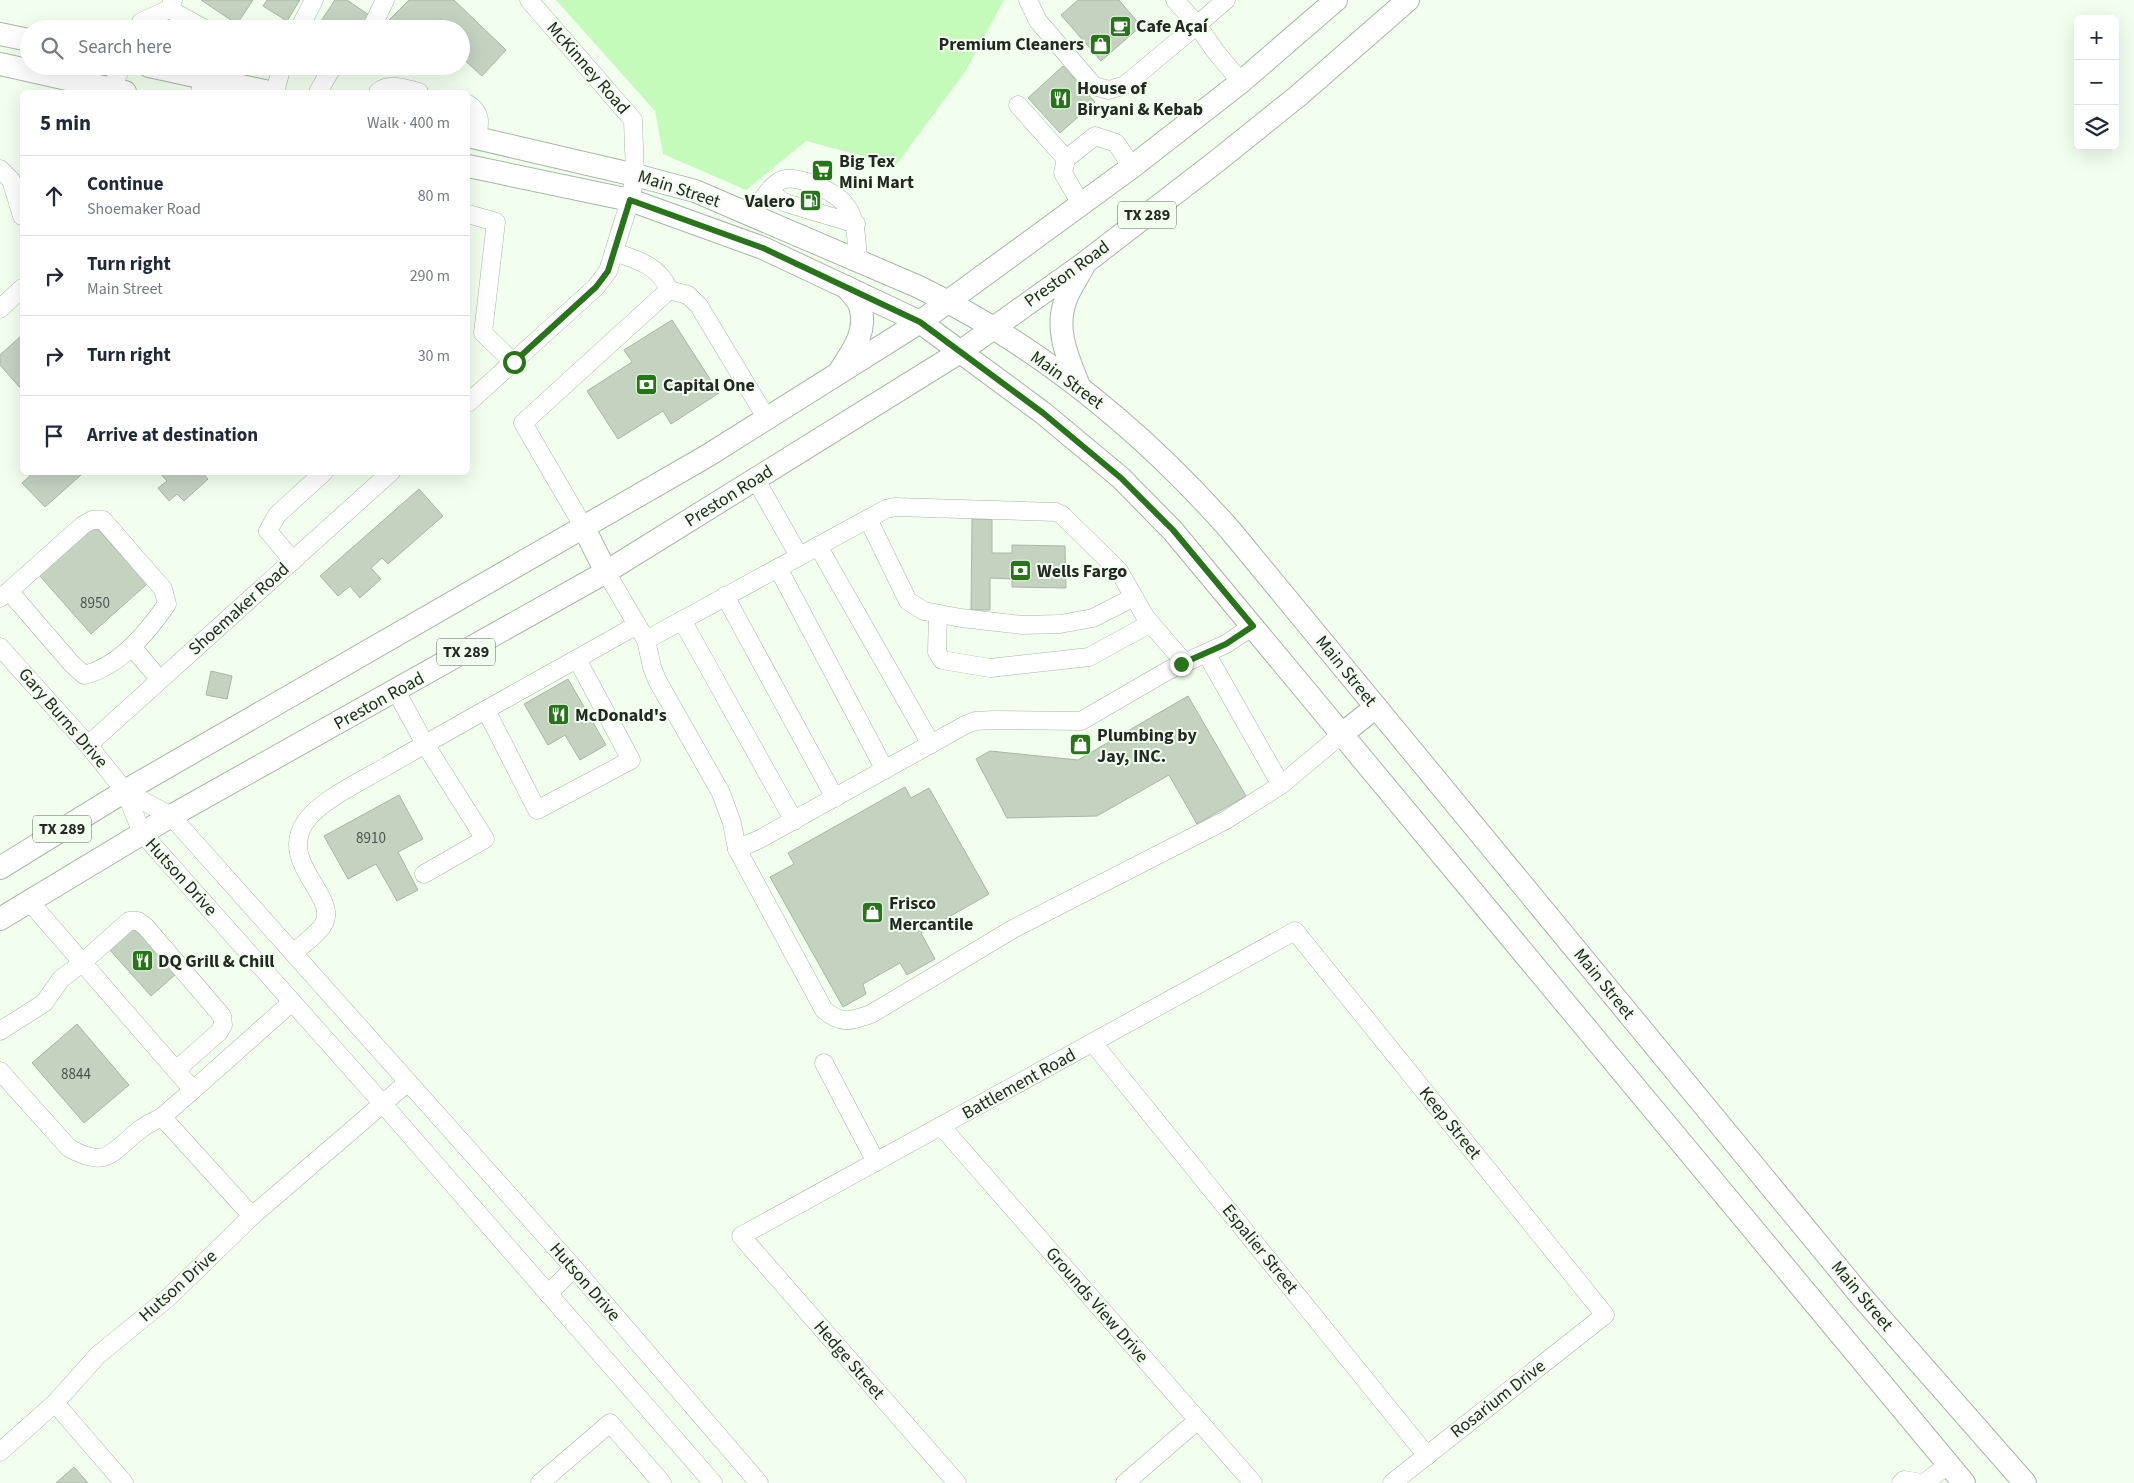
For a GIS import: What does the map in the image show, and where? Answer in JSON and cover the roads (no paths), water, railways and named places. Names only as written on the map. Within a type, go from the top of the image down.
[{"type":"main road","name":"TX 289","points":[[0,868],[125,791],[707,456],[920,322],[1132,167],[1241,82],[1336,0]]},
{"type":"main road","name":"Preston Road","points":[[0,919],[171,816],[606,572],[960,352],[1086,262],[1291,102],[1408,0]]},
{"type":"main road","points":[[0,34],[20,38]]},
{"type":"main road","points":[[0,64],[20,69]]},
{"type":"main road","points":[[48,75],[114,90]]},
{"type":"main road","points":[[187,75],[259,90]]},
{"type":"main road","name":"Main Street","points":[[472,137],[695,191],[858,260],[949,302],[992,328],[1079,386],[1139,437],[1193,488],[1231,531],[1861,1296],[2025,1483]]},
{"type":"main road","name":"Main Street","points":[[470,166],[630,200],[763,248],[920,322],[1043,413],[1121,478],[1173,530],[1964,1483]]},
{"type":"main road","points":[[1079,386],[1064,348],[1061,321],[1066,299],[1086,262]]},
{"type":"main road","points":[[839,374],[860,337],[862,319],[860,305],[846,287]]},
{"type":"main road","points":[[583,526],[606,572]]},
{"type":"main road","points":[[1342,734],[1376,707]]},
{"type":"street","points":[[304,20],[314,0]]},
{"type":"street","points":[[376,20],[385,0]]},
{"type":"street","name":"McKinney Road","points":[[529,0],[633,120],[634,175],[630,200]]},
{"type":"street","points":[[1028,0],[1027,2],[1038,22],[1094,86],[1109,90],[1125,85],[1225,0]]},
{"type":"street","points":[[1175,0],[1241,82]]},
{"type":"street","points":[[144,20],[172,4],[193,20]]},
{"type":"street","points":[[118,90],[121,75]]},
{"type":"street","points":[[276,90],[280,75]]},
{"type":"street","points":[[319,90],[328,75]]},
{"type":"street","points":[[381,90],[393,87],[409,90]]},
{"type":"street","points":[[470,105],[480,115],[480,122],[472,137]]},
{"type":"street","points":[[1018,105],[1066,159]]},
{"type":"street","points":[[1081,204],[1063,173],[1066,159],[1095,136],[1116,143],[1132,167]]},
{"type":"street","points":[[0,169],[11,180],[20,209]]},
{"type":"street","points":[[752,216],[778,181],[799,179],[814,184],[837,195],[843,201],[856,224],[858,260]]},
{"type":"street","points":[[768,192],[786,203],[856,224]]},
{"type":"street","points":[[470,401],[596,287],[608,271],[630,200]]},
{"type":"street","points":[[470,215],[496,222],[483,333],[514,362]]},
{"type":"street","points":[[614,252],[648,264],[661,275],[669,290],[688,295],[699,306],[767,419]]},
{"type":"street","points":[[0,308],[20,290]]},
{"type":"street","points":[[583,526],[523,423],[669,290]]},
{"type":"street","points":[[292,561],[268,531],[277,514],[321,475]]},
{"type":"street","name":"Shoemaker Road","points":[[88,745],[387,475]]},
{"type":"street","points":[[756,480],[799,556]]},
{"type":"street","points":[[293,953],[323,925],[327,916],[324,904],[298,854],[299,837],[307,820],[328,801],[577,659],[642,633],[682,620],[868,519],[894,507],[1056,512],[1062,515],[1114,565],[1151,622],[1184,662]]},
{"type":"street","points":[[868,519],[908,601],[924,611],[1022,625],[1060,624],[1093,618],[1134,597]]},
{"type":"street","points":[[92,520],[103,520],[163,590],[167,604],[156,620],[132,647],[98,672],[84,675],[4,595],[83,525],[92,520]]},
{"type":"street","points":[[818,546],[931,744]]},
{"type":"street","points":[[778,568],[884,770]]},
{"type":"street","points":[[606,572],[642,633],[657,680],[728,808],[737,849],[824,1010],[836,1020],[853,1020],[871,1014],[1013,929],[1226,820],[1281,785],[1342,734]]},
{"type":"street","points":[[726,596],[834,798]]},
{"type":"street","points":[[938,614],[937,652],[942,660],[990,668],[1089,657],[1151,622]]},
{"type":"street","points":[[682,620],[794,821]]},
{"type":"street","points":[[737,849],[794,821],[931,744],[975,722],[1081,722],[1184,662],[1226,644],[1253,626]]},
{"type":"street","name":"Gary Burns Drive","points":[[0,647],[88,745],[125,791]]},
{"type":"street","points":[[132,647],[160,680]]},
{"type":"street","points":[[1206,653],[1281,785]]},
{"type":"street","points":[[486,710],[537,810],[630,760],[577,659]]},
{"type":"street","points":[[396,691],[425,744],[485,839],[424,874]]},
{"type":"street","name":"Hutson Drive","points":[[125,791],[171,816],[574,1268],[759,1483]]},
{"type":"street","name":"Hutson Drive","points":[[125,791],[142,833],[383,1104],[713,1483]]},
{"type":"street","points":[[29,902],[193,1090]]},
{"type":"street","points":[[0,1031],[44,1003],[61,978],[82,963],[129,922],[138,921],[145,926],[222,1016],[223,1025],[219,1032],[176,1070]]},
{"type":"street","name":"Battlement Road","points":[[742,1236],[1295,931]]},
{"type":"street","name":"Keep Street","points":[[1295,931],[1605,1315]]},
{"type":"street","points":[[0,1071],[68,1148],[82,1156],[97,1159],[112,1155],[143,1127],[162,1117],[292,1002]]},
{"type":"street","name":"Espalier Street","points":[[1093,1043],[1427,1456]]},
{"type":"street","points":[[824,1063],[876,1162]]},
{"type":"street","name":"Hutson Drive","points":[[0,1452],[56,1403],[98,1355],[169,1297],[252,1216],[408,1082]]},
{"type":"street","points":[[162,1117],[252,1216]]},
{"type":"street","name":"Grounds View Drive","points":[[941,1126],[1254,1483]]},
{"type":"street","name":"Hedge Street","points":[[742,1236],[957,1483]]},
{"type":"street","points":[[548,1294],[574,1268]]},
{"type":"street","name":"Rosarium Drive","points":[[1392,1483],[1605,1315]]},
{"type":"street","points":[[56,1403],[124,1483]]},
{"type":"street","points":[[1125,1483],[1198,1420]]},
{"type":"street","points":[[540,1483],[610,1423],[662,1483]]},
{"type":"street","points":[[1901,1483],[1904,1480],[1923,1483],[1948,1465]]},
{"type":"place","name":"Cafe Açaí","points":[[1120,26]]},
{"type":"place","name":"Premium Cleaners","points":[[1100,44]]},
{"type":"place","name":"House of Biryani & Kebab","points":[[1061,98]]},
{"type":"place","name":"Big Tex Mini Mart","points":[[823,171]]},
{"type":"place","name":"Valero","points":[[811,201]]},
{"type":"place","name":"Capital One","points":[[647,385]]},
{"type":"place","name":"Wells Fargo","points":[[1021,571]]},
{"type":"place","name":"McDonald's","points":[[559,715]]},
{"type":"place","name":"Plumbing by Jay, INC.","points":[[1081,745]]},
{"type":"place","name":"Frisco Mercantile","points":[[873,913]]},
{"type":"place","name":"DQ Grill & Chill","points":[[142,961]]}]
